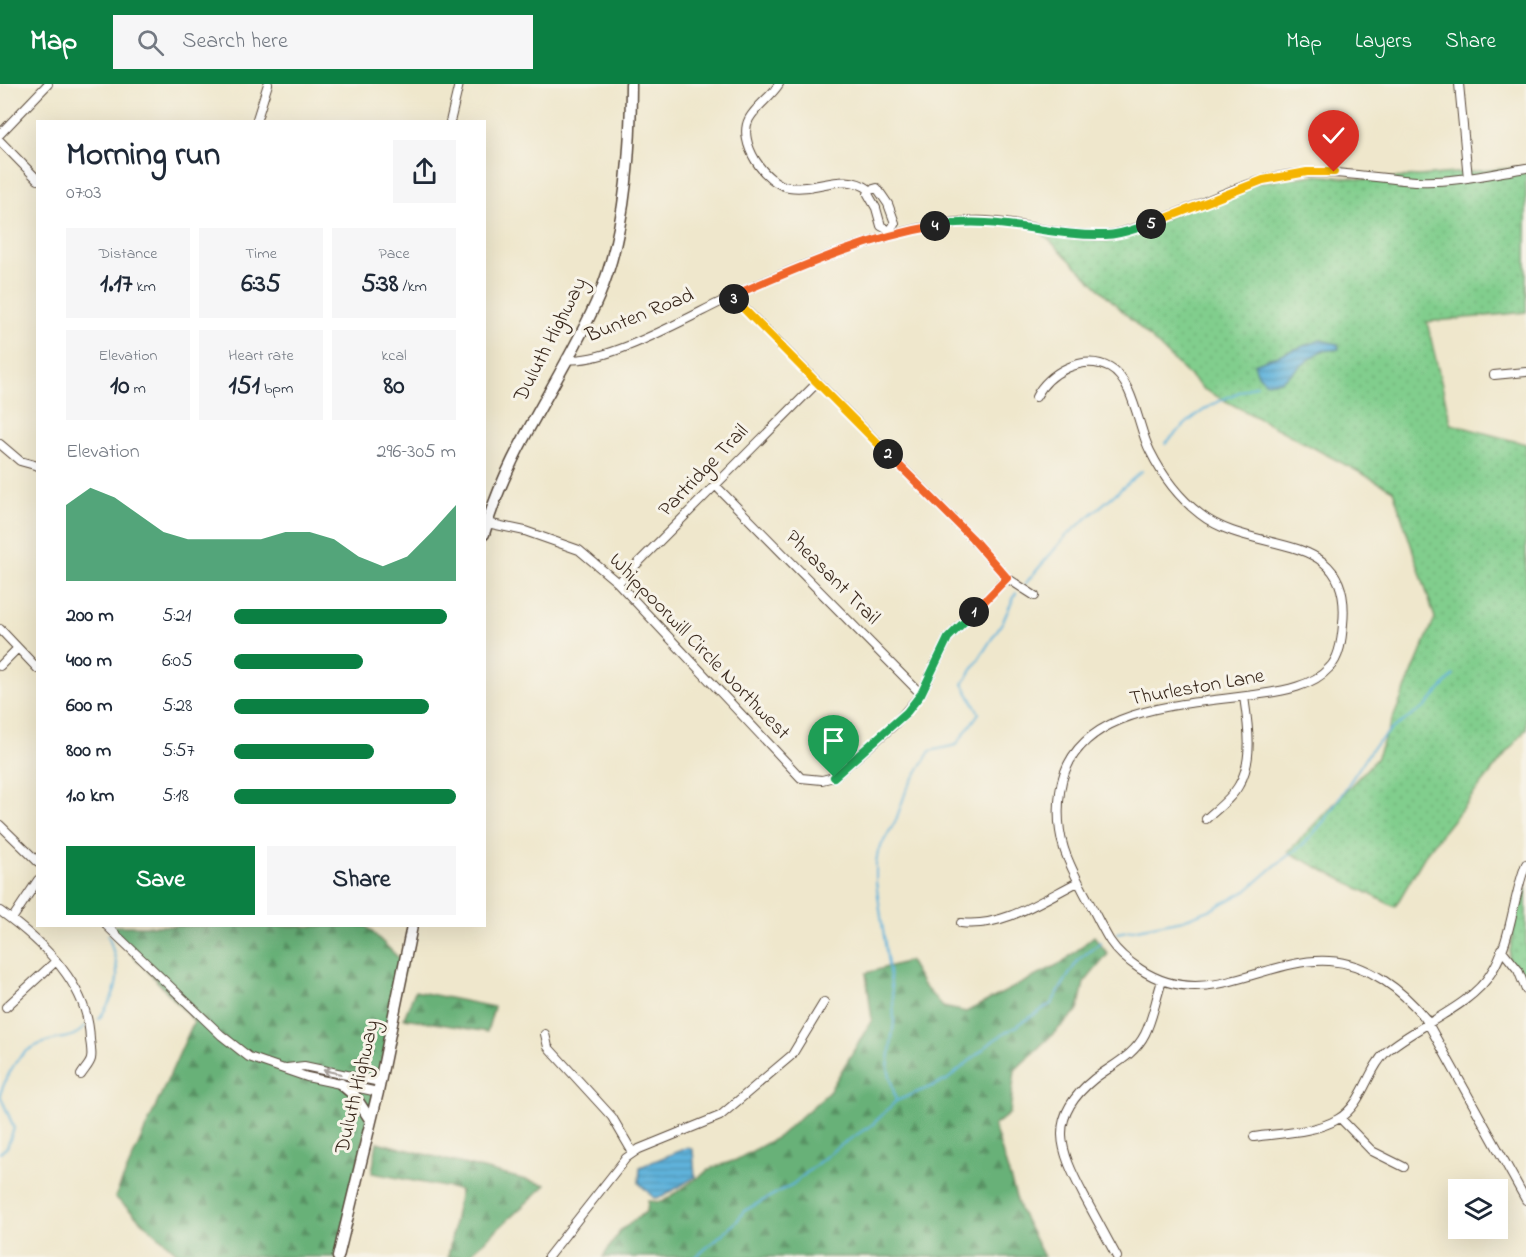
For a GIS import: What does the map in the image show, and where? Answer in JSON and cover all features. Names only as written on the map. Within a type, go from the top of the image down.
[{"type":"main road","name":"Duluth Highway","points":[[486,529],[510,463],[599,295],[619,223],[627,159],[631,84]]},
{"type":"main road","name":"Duluth Highway","points":[[338,1257],[379,1087],[412,927]]},
{"type":"main road","points":[[341,1084],[354,1095],[371,1121]]},
{"type":"street","points":[[0,134],[48,84]]},
{"type":"street","points":[[257,120],[268,84]]},
{"type":"street","points":[[450,120],[459,84]]},
{"type":"street","points":[[779,84],[748,121],[746,137],[750,152],[757,162],[779,184],[789,187],[840,180],[855,181],[870,190],[877,188],[885,199],[895,224],[890,233],[881,226],[875,205],[868,194],[870,190]]},
{"type":"street","points":[[1459,84],[1468,178]]},
{"type":"street","points":[[0,141],[36,178]]},
{"type":"street","name":"Bunten Road","points":[[566,359],[575,361],[619,349],[669,328],[732,296],[832,254],[890,233],[951,223],[985,221],[1073,235],[1109,236],[1159,222],[1263,180],[1307,172],[1419,181],[1468,178],[1526,168]]},
{"type":"street","points":[[875,205],[885,199]]},
{"type":"street","points":[[732,296],[816,384],[972,538],[1007,578],[1035,597]]},
{"type":"street","name":"Thurleston Lane","points":[[1036,397],[1043,382],[1069,367],[1094,363],[1109,367],[1123,379],[1150,451],[1168,481],[1188,504],[1203,517],[1230,532],[1324,559],[1336,574],[1344,620],[1336,658],[1329,668],[1314,679],[1284,691],[1145,711],[1101,727],[1076,750],[1061,778],[1056,816],[1067,861],[1111,943],[1126,960],[1162,981],[1197,986],[1212,985],[1328,960],[1378,976],[1407,997],[1429,1024],[1526,1200]]},
{"type":"street","points":[[1494,375],[1526,372]]},
{"type":"street","name":"Partridge Trail","points":[[618,583],[816,384]]},
{"type":"street","points":[[0,444],[20,461],[36,465]]},
{"type":"street","name":"Pheasant Trail","points":[[716,486],[921,694]]},
{"type":"street","name":"Whippoorwill Circle Northwest","points":[[486,529],[525,531],[579,550],[618,583],[801,778],[822,780],[834,777],[845,770],[893,726],[921,694],[948,638],[1007,578]]},
{"type":"street","points":[[0,629],[36,667]]},
{"type":"street","points":[[0,666],[18,648]]},
{"type":"street","points":[[1206,819],[1240,785],[1247,764],[1249,729],[1244,697]]},
{"type":"street","points":[[0,825],[36,860]]},
{"type":"street","points":[[1254,1137],[1307,1130],[1340,1118],[1367,1082],[1381,1057],[1462,1002],[1491,974],[1501,949],[1526,864]]},
{"type":"street","points":[[962,923],[986,924],[1001,920],[1078,882]]},
{"type":"street","points":[[12,919],[36,883]]},
{"type":"street","points":[[0,911],[36,940],[79,992],[88,1016],[91,1059],[81,1075]]},
{"type":"street","points":[[108,927],[221,1035],[249,1058],[307,1077],[341,1084],[379,1087]]},
{"type":"street","points":[[1501,949],[1518,970],[1526,990]]},
{"type":"street","points":[[6,1007],[55,962]]},
{"type":"street","points":[[1117,1257],[1069,1168],[1062,1148],[1062,1130],[1067,1110],[1080,1093],[1138,1045],[1145,1033],[1162,981]]},
{"type":"street","points":[[548,1257],[626,1158],[720,1116],[792,1056],[824,1002]]},
{"type":"street","points":[[545,1034],[548,1047],[612,1117],[633,1153]]},
{"type":"street","points":[[283,1068],[304,1066],[379,1087]]},
{"type":"street","points":[[1340,1118],[1372,1151],[1404,1167]]},
{"type":"green space","points":[[1526,167],[1526,312],[1427,322],[1451,424],[1526,444],[1526,729],[1427,852],[1395,907],[1288,852],[1376,759],[1435,618],[1393,490],[1203,389],[1042,233],[1109,241],[1247,184],[1315,175],[1371,180]]},
{"type":"green space","points":[[1526,888],[1526,975],[1508,964],[1516,914]]},
{"type":"green space","points":[[107,927],[367,927],[405,964],[336,1257],[182,1257],[115,1197],[194,1021]]},
{"type":"green space","points":[[1094,936],[1108,954],[1084,983],[1078,1010],[1015,1070],[1010,1113],[994,1126],[1020,1210],[1044,1257],[603,1257],[621,1230],[647,1211],[648,1201],[662,1202],[712,1168],[736,1160],[778,1137],[829,1092],[872,1020],[866,973],[909,961],[923,985],[943,1007],[966,1012],[1063,962]]},
{"type":"green space","points":[[415,991],[494,1007],[487,1032],[404,1018]]},
{"type":"green space","points":[[377,1142],[546,1185],[467,1257],[448,1257],[460,1190],[372,1173]]},
{"type":"water","points":[[1320,340],[1338,344],[1339,349],[1321,351],[1281,381],[1266,383],[1258,375],[1254,364]]},
{"type":"water","points":[[688,1147],[693,1150],[695,1177],[662,1197],[654,1198],[639,1183],[640,1167]]},
{"type":"waterway","points":[[1165,444],[1207,408],[1257,385]]},
{"type":"waterway","points":[[1025,584],[1066,536],[1142,471]]},
{"type":"waterway","points":[[896,1101],[888,1068],[894,1022],[893,999],[876,882],[878,851],[896,820],[906,791],[930,751],[956,745],[979,713],[963,684],[1003,621],[1016,593]]},
{"type":"waterway","points":[[1117,933],[1183,920],[1212,909],[1246,891],[1305,843],[1324,821],[1373,747],[1392,729],[1425,707],[1454,675]]},
{"type":"waterway","points":[[99,1019],[112,997],[117,979],[115,960],[108,935]]},
{"type":"waterway","points":[[696,1257],[737,1221],[744,1211],[793,1184],[835,1149],[873,1124],[896,1101],[947,1080],[994,1040],[1051,1004],[1078,960],[1101,942]]},
{"type":"waterway","points":[[0,1094],[14,1064],[27,1051],[45,1042],[79,1032],[85,1026]]},
{"type":"waterway","points":[[0,1095],[14,1128],[7,1147],[0,1153]]},
{"type":"route","points":[[834,777],[845,770],[907,712],[921,694],[948,638],[1007,578],[972,538],[816,384],[732,296],[832,254],[914,229],[951,223],[985,221],[1073,235],[1109,236],[1159,222],[1263,180],[1307,172],[1334,172]]}]
